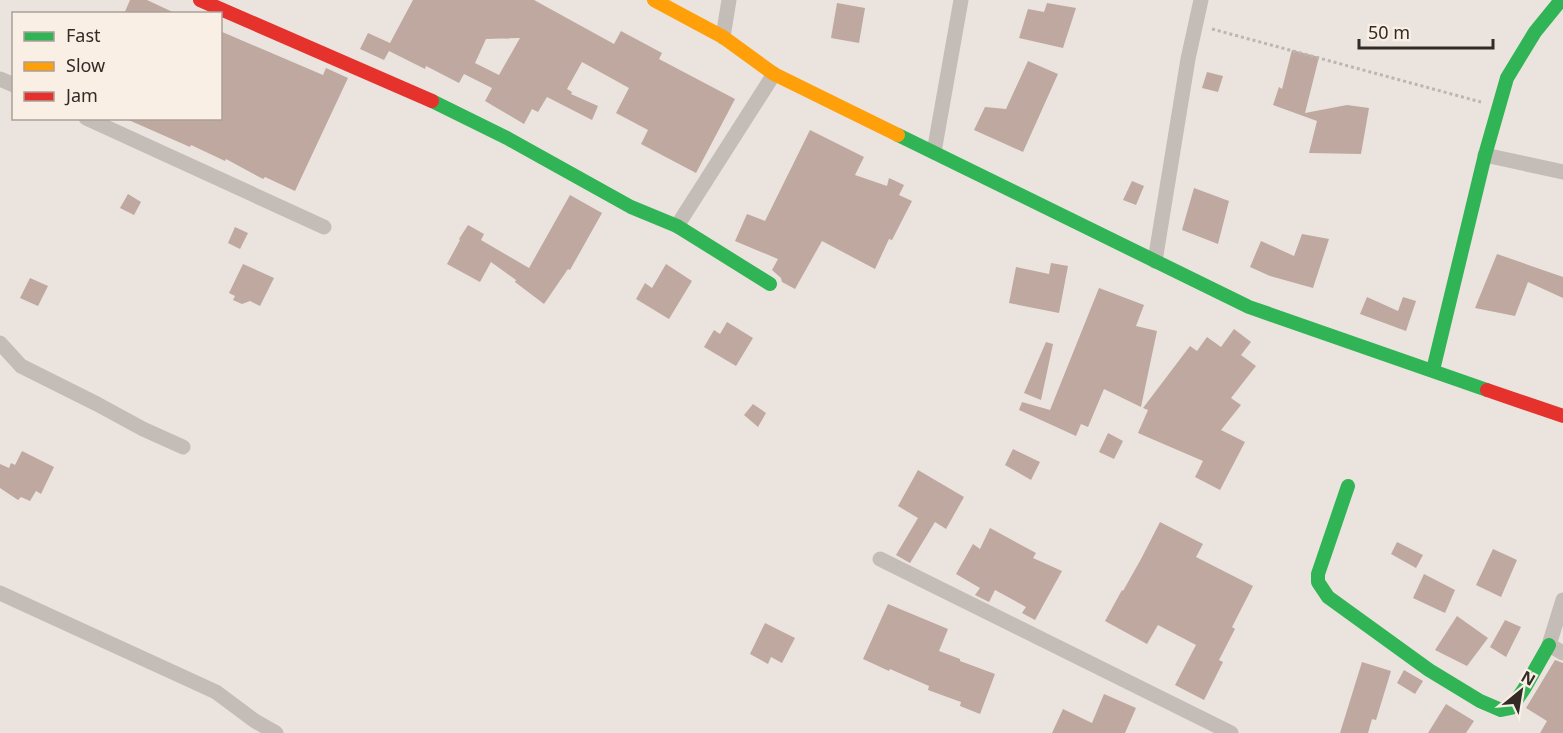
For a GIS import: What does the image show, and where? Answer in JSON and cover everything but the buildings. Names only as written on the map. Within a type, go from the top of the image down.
[{"type":"street","points":[[200,0],[431,100],[507,138],[632,207],[677,226],[770,284]]},
{"type":"street","points":[[654,0],[723,37],[774,74],[1250,306],[1563,416]]},
{"type":"street","points":[[723,37],[729,0]]},
{"type":"street","points":[[934,152],[961,0]]},
{"type":"street","points":[[1155,261],[1186,70],[1201,0]]},
{"type":"street","points":[[1433,370],[1485,155],[1507,78],[1535,32],[1561,0]]},
{"type":"street","points":[[677,226],[774,74]]},
{"type":"street","points":[[90,120],[324,227]]},
{"type":"street","points":[[1485,155],[1563,172]]},
{"type":"street","points":[[0,343],[21,366],[183,447]]},
{"type":"street","points":[[1348,486],[1318,574],[1318,582],[1328,597],[1429,670],[1480,702],[1501,710],[1511,708],[1548,645],[1563,600]]},
{"type":"street","points":[[880,558],[1231,733]]},
{"type":"street","points":[[0,593],[216,692],[255,721],[276,733]]},
{"type":"street","points":[[1548,645],[1563,653]]},
{"type":"path","points":[[1196,25],[1499,106]]},
{"type":"traffic: fast","points":[[1433,370],[1485,155],[1507,78],[1535,32],[1561,0]]},
{"type":"traffic: fast","points":[[432,101],[507,138],[631,207],[677,226],[770,284]]},
{"type":"traffic: fast","points":[[898,135],[1249,307],[1487,390]]},
{"type":"traffic: fast","points":[[1348,486],[1318,574],[1318,582],[1328,597],[1429,670],[1480,701],[1501,710],[1511,708],[1549,645]]},
{"type":"traffic: slow","points":[[654,0],[723,37],[774,74],[898,135]]},
{"type":"traffic: jam","points":[[200,0],[432,101]]},
{"type":"traffic: jam","points":[[1487,390],[1563,416]]}]
